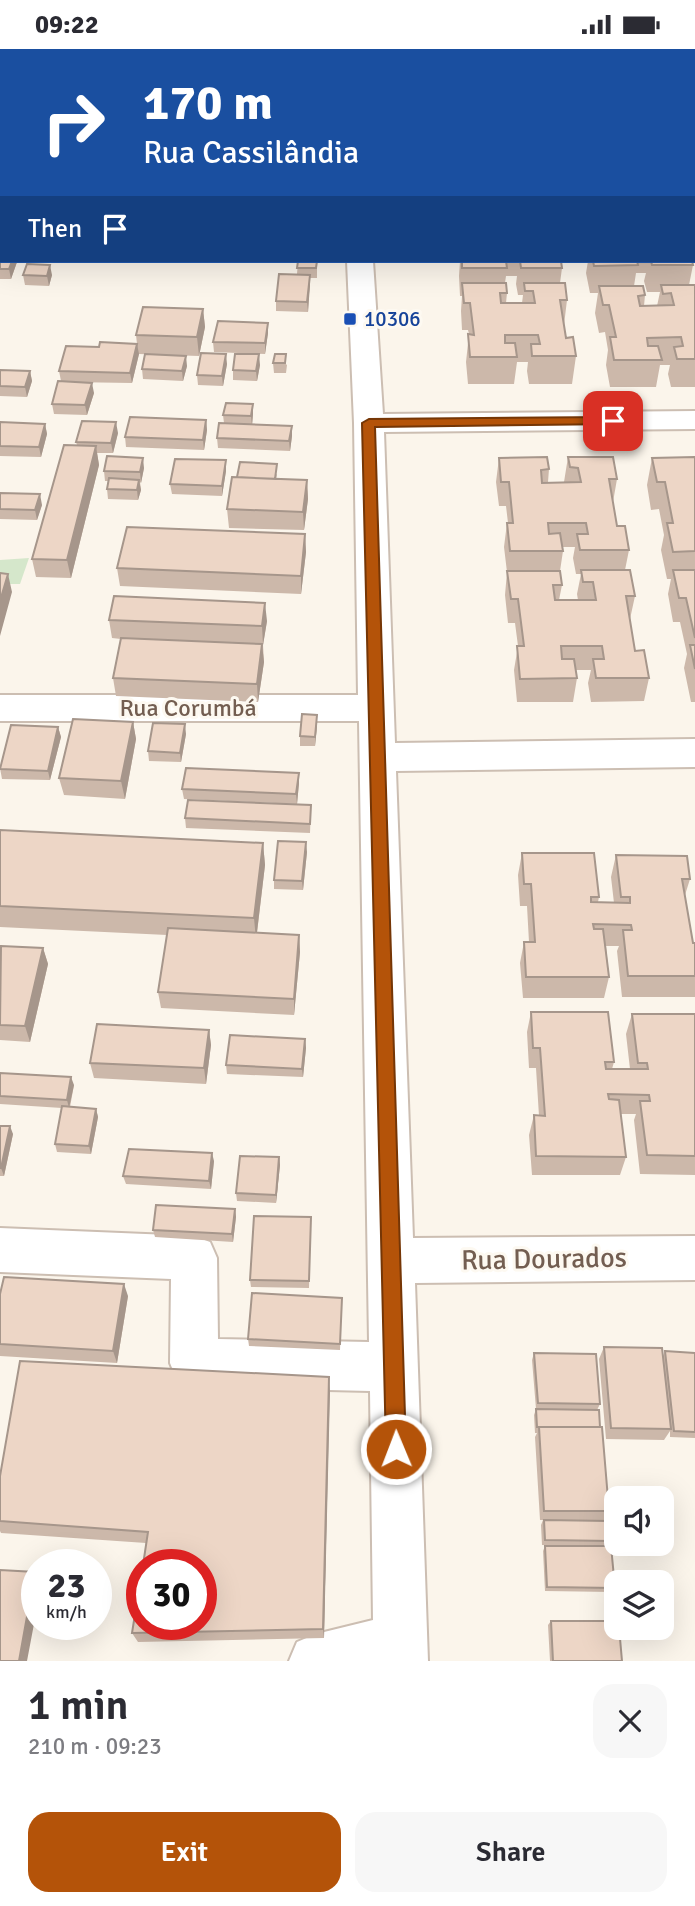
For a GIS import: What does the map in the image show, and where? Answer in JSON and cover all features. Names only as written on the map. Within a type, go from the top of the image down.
[{"type":"street","points":[[316,1661],[400,1651],[369,423],[360,263]]},
{"type":"street","points":[[369,423],[695,420]]},
{"type":"street","name":"Rua Corumbá","points":[[0,708],[376,708]]},
{"type":"street","points":[[377,757],[695,754]]},
{"type":"street","points":[[0,1250],[194,1258],[194,1363],[394,1367]]},
{"type":"street","name":"Rua Dourados","points":[[392,1261],[695,1258]]},
{"type":"green space","points":[[29,558],[20,584],[0,584],[0,560]]},
{"type":"building","points":[[0,263],[11,263],[9,269],[0,269]]},
{"type":"building","points":[[298,263],[317,263],[316,268],[297,268]]},
{"type":"building","points":[[462,263],[506,263],[507,268],[462,268]]},
{"type":"building","points":[[520,263],[561,263],[562,268],[521,268]]},
{"type":"building","points":[[593,263],[638,265],[594,266]]},
{"type":"building","points":[[652,263],[693,265],[652,265]]},
{"type":"building","points":[[27,264],[50,265],[47,276],[23,275]]},
{"type":"building","points":[[279,274],[310,275],[307,302],[276,301]]},
{"type":"building","points":[[462,283],[506,283],[507,293],[500,293],[501,303],[535,303],[533,291],[525,291],[524,283],[565,283],[567,300],[560,300],[566,338],[573,337],[576,356],[532,356],[531,344],[540,344],[538,335],[505,335],[505,343],[515,343],[517,357],[470,357],[468,334],[474,335],[470,303],[464,303]]},
{"type":"building","points":[[661,285],[695,285],[695,359],[677,359],[674,347],[683,346],[681,337],[647,338],[648,346],[658,346],[662,360],[614,360],[610,337],[616,337],[609,305],[603,305],[599,286],[643,286],[645,295],[638,296],[640,306],[674,305],[671,293],[663,294]]},
{"type":"building","points":[[143,307],[203,309],[197,337],[136,335]]},
{"type":"building","points":[[218,321],[268,323],[265,343],[213,342]]},
{"type":"building","points":[[100,342],[137,344],[130,373],[59,371],[66,346],[99,347]]},
{"type":"building","points":[[201,353],[226,354],[222,376],[197,375]]},
{"type":"building","points":[[145,354],[186,356],[182,371],[142,369]]},
{"type":"building","points":[[235,354],[259,354],[256,371],[233,370]]},
{"type":"building","points":[[275,354],[286,354],[285,363],[273,363]]},
{"type":"building","points":[[0,370],[30,371],[25,387],[0,386]]},
{"type":"building","points":[[58,381],[92,383],[85,405],[52,404]]},
{"type":"building","points":[[226,403],[253,404],[251,416],[223,415]]},
{"type":"building","points":[[130,417],[206,420],[203,440],[125,437]]},
{"type":"building","points":[[82,421],[116,422],[111,443],[76,442]]},
{"type":"building","points":[[0,422],[45,424],[39,447],[0,446]]},
{"type":"building","points":[[219,423],[292,426],[289,441],[217,438]]},
{"type":"building","points":[[64,445],[96,446],[67,560],[32,559]]},
{"type":"building","points":[[107,456],[143,458],[140,472],[104,471]]},
{"type":"building","points":[[547,457],[549,469],[541,470],[542,483],[581,482],[578,468],[570,467],[568,457],[613,457],[617,479],[609,479],[617,526],[625,526],[629,550],[580,550],[577,534],[588,534],[586,523],[548,523],[549,534],[560,533],[563,551],[510,551],[507,523],[513,523],[509,482],[501,482],[499,458]]},
{"type":"building","points":[[695,457],[695,551],[673,552],[667,523],[673,523],[665,482],[657,482],[652,458]]},
{"type":"building","points":[[175,459],[226,460],[222,486],[170,484]]},
{"type":"building","points":[[240,462],[277,464],[275,479],[237,477]]},
{"type":"building","points":[[232,477],[307,480],[303,512],[227,509]]},
{"type":"building","points":[[109,478],[139,480],[137,490],[107,489]]},
{"type":"building","points":[[0,493],[40,494],[35,510],[0,509]]},
{"type":"building","points":[[127,527],[305,534],[301,576],[117,568]]},
{"type":"building","points":[[581,570],[630,570],[635,596],[626,596],[635,651],[644,650],[649,678],[596,678],[593,659],[604,659],[602,646],[561,646],[562,659],[574,659],[577,678],[520,679],[517,646],[524,646],[518,599],[511,599],[507,571],[560,571],[562,585],[553,585],[555,600],[596,600],[593,582],[583,582]]},
{"type":"building","points":[[673,570],[695,570],[695,638],[686,598],[679,598]]},
{"type":"building","points":[[0,573],[8,574],[0,601]]},
{"type":"building","points":[[114,596],[265,603],[262,626],[109,620]]},
{"type":"building","points":[[121,638],[262,644],[257,684],[113,678]]},
{"type":"building","points":[[690,645],[695,645],[695,669]]},
{"type":"building","points":[[302,714],[317,715],[315,737],[300,736]]},
{"type":"building","points":[[73,719],[133,722],[121,781],[59,778]]},
{"type":"building","points":[[153,723],[185,724],[180,753],[148,751]]},
{"type":"building","points":[[11,725],[58,727],[48,771],[0,769]]},
{"type":"building","points":[[186,768],[299,773],[296,794],[182,789]]},
{"type":"building","points":[[188,800],[311,805],[310,824],[185,818]]},
{"type":"building","points":[[0,830],[263,843],[254,918],[0,906]]},
{"type":"building","points":[[278,841],[306,842],[302,881],[274,880]]},
{"type":"building","points":[[522,853],[594,853],[599,897],[591,897],[591,902],[630,903],[630,897],[621,897],[616,855],[687,856],[690,879],[682,879],[695,943],[695,976],[628,976],[623,930],[632,930],[631,925],[593,924],[594,929],[603,929],[609,977],[526,977],[524,942],[535,942],[531,884],[524,884]]},
{"type":"building","points":[[168,928],[299,935],[294,999],[158,992]]},
{"type":"building","points":[[1,946],[43,948],[25,1026],[0,1025]]},
{"type":"building","points":[[531,1012],[608,1012],[614,1062],[605,1062],[606,1069],[648,1069],[647,1063],[638,1063],[632,1014],[695,1014],[695,1156],[647,1155],[640,1101],[650,1101],[649,1095],[608,1094],[609,1099],[619,1100],[626,1157],[536,1156],[534,1115],[545,1116],[540,1048],[533,1048]]},
{"type":"building","points":[[97,1024],[209,1030],[204,1068],[90,1063]]},
{"type":"building","points":[[230,1035],[305,1039],[302,1069],[226,1065]]},
{"type":"building","points":[[0,1073],[71,1077],[67,1100],[0,1096]]},
{"type":"building","points":[[62,1106],[96,1109],[89,1146],[55,1144]]},
{"type":"building","points":[[0,1126],[10,1126],[1,1168],[0,1168]]},
{"type":"building","points":[[129,1149],[212,1153],[209,1181],[123,1176]]},
{"type":"building","points":[[240,1156],[279,1157],[276,1195],[236,1193]]},
{"type":"building","points":[[156,1205],[235,1209],[232,1234],[153,1230]]},
{"type":"building","points":[[254,1216],[311,1217],[309,1281],[250,1280]]},
{"type":"building","points":[[4,1277],[124,1284],[113,1351],[0,1344],[0,1294]]},
{"type":"building","points":[[252,1293],[342,1298],[340,1344],[248,1339]]},
{"type":"building","points":[[604,1347],[662,1348],[671,1429],[611,1428]]},
{"type":"building","points":[[665,1351],[695,1353],[695,1432],[674,1431]]},
{"type":"building","points":[[534,1353],[596,1354],[600,1404],[538,1403]]},
{"type":"building","points":[[20,1361],[329,1377],[323,1629],[217,1631],[217,1549],[145,1549],[148,1532],[0,1521],[0,1476]]},
{"type":"building","points":[[536,1409],[599,1410],[600,1427],[537,1427]]},
{"type":"building","points":[[539,1427],[602,1427],[607,1486],[604,1486],[604,1511],[544,1511]]},
{"type":"building","points":[[544,1520],[604,1521],[604,1541],[545,1540]]},
{"type":"building","points":[[545,1546],[604,1546],[604,1556],[612,1556],[613,1570],[604,1570],[604,1588],[547,1587]]},
{"type":"building","points":[[0,1570],[21,1571],[23,1640],[19,1661],[0,1661]]},
{"type":"building","points":[[551,1621],[604,1621],[604,1640],[620,1640],[622,1661],[553,1661]]},
{"type":"place","name":"10306","points":[[350,319]]},
{"type":"route","points":[[396,1449],[369,423],[613,421]]}]
